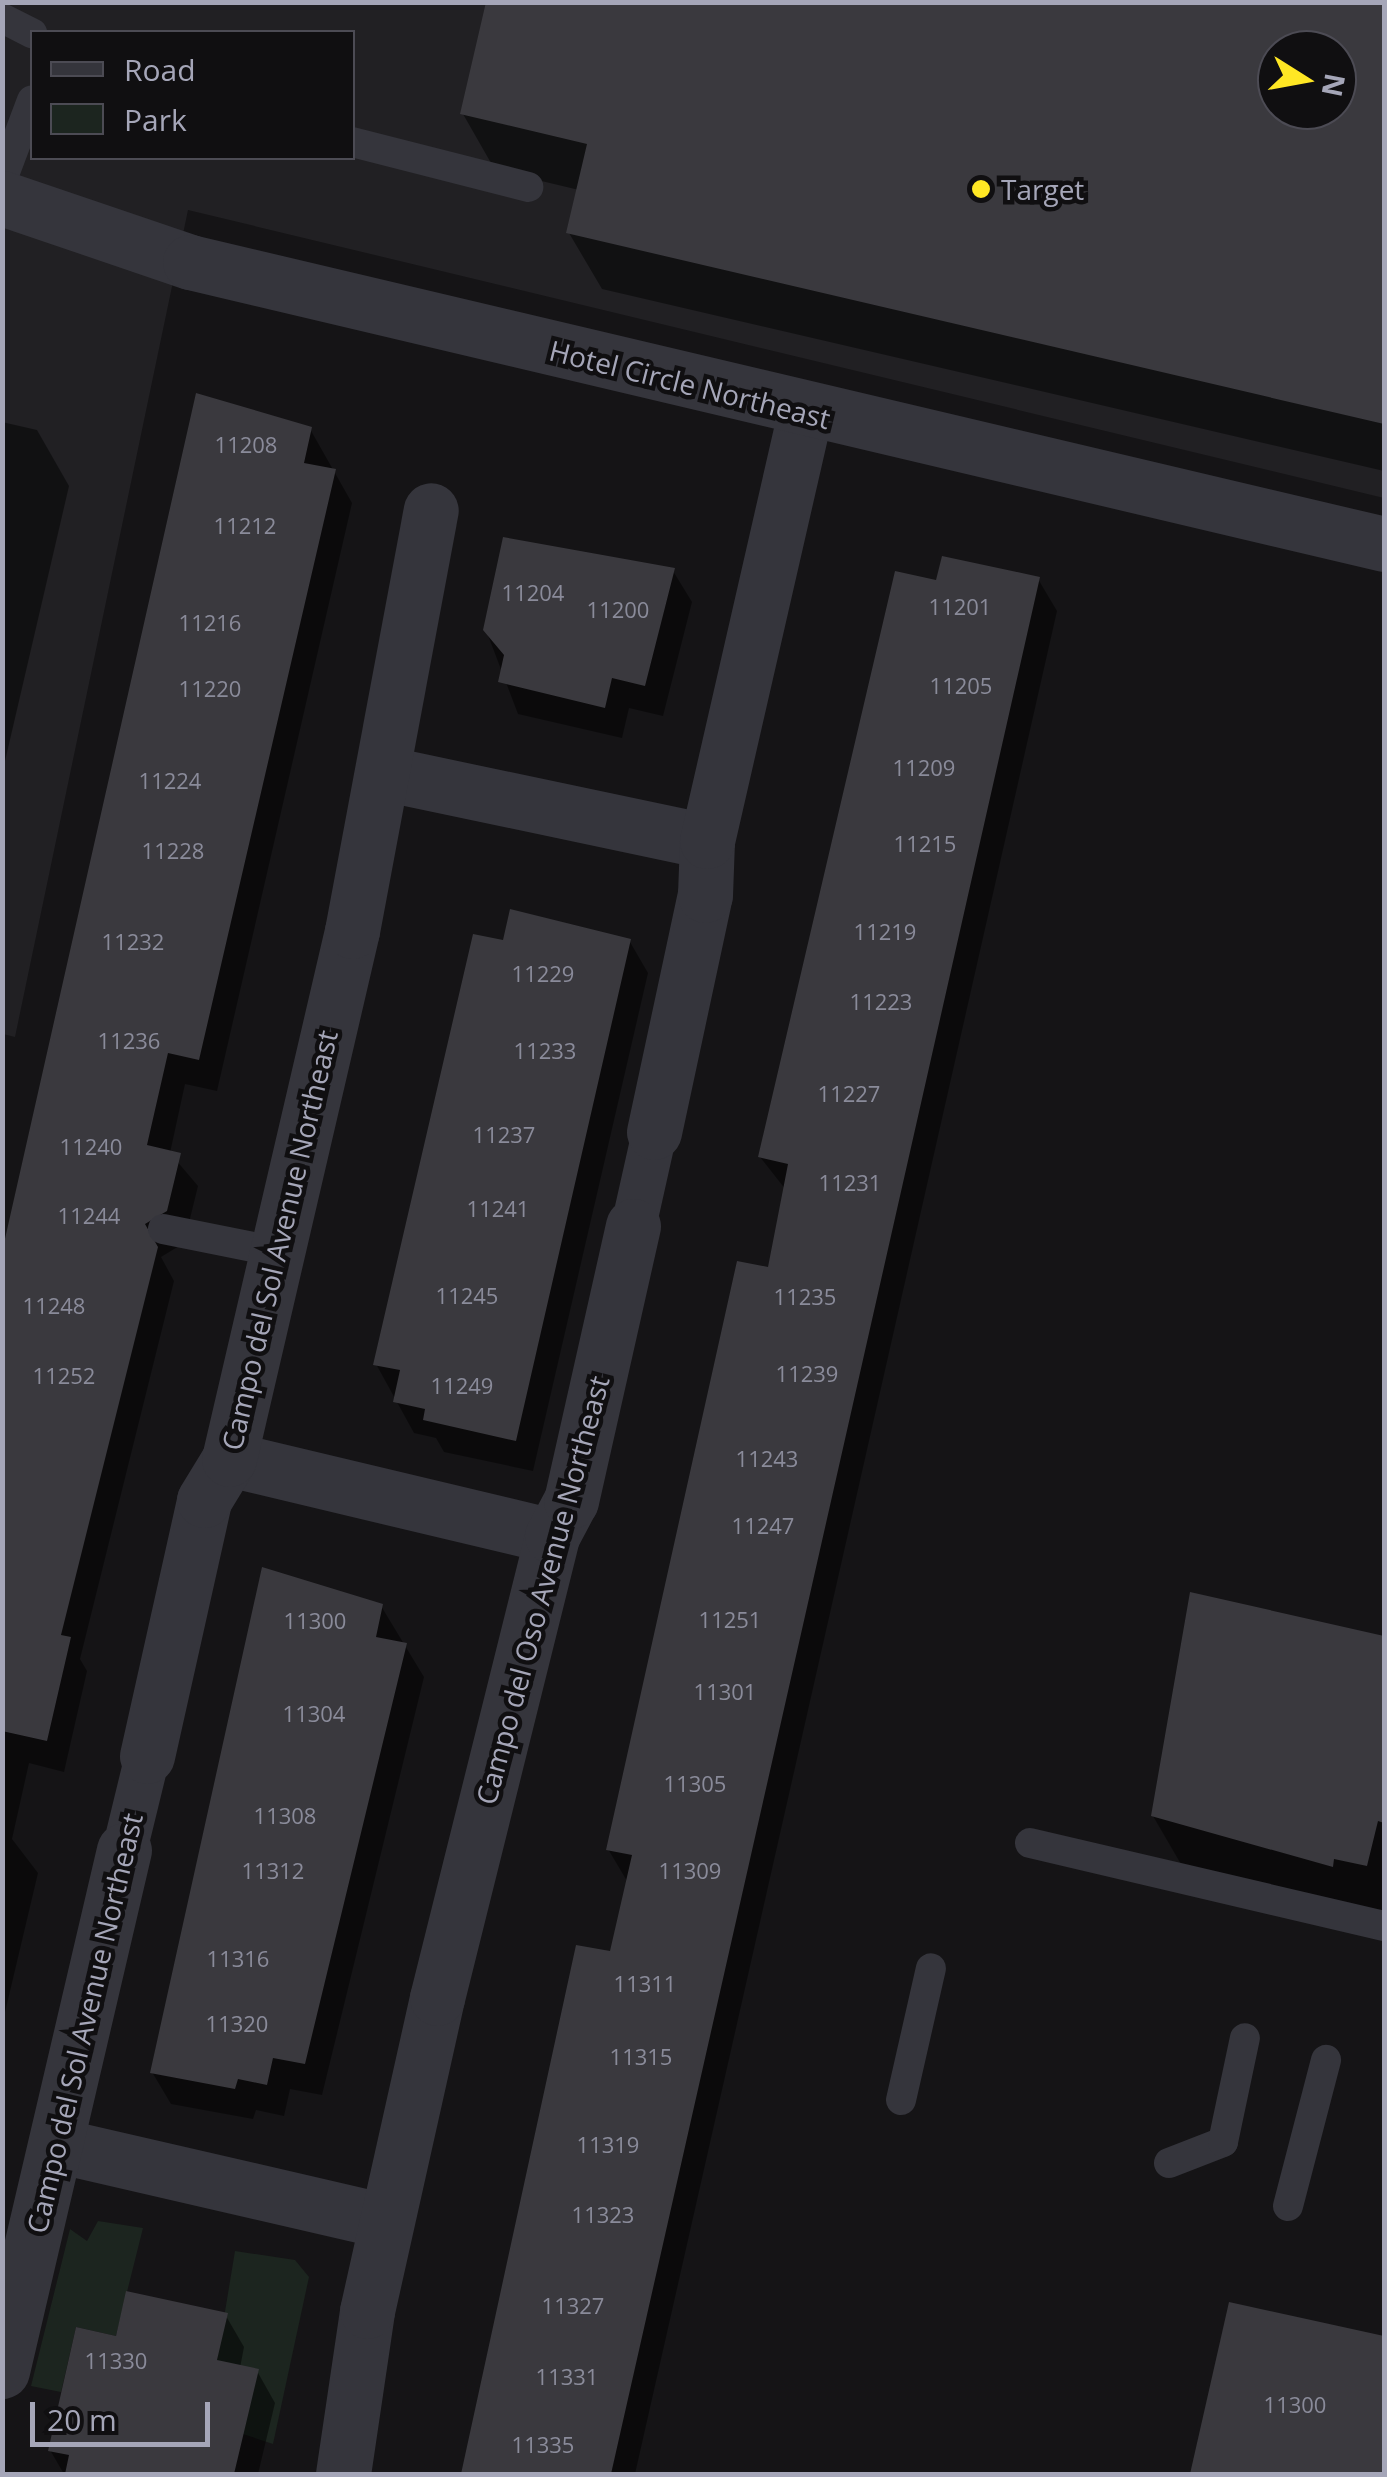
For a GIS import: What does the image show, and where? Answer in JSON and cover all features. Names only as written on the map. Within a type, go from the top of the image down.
[{"type":"street","name":"Hotel Circle Northeast","points":[[2,198],[190,262],[806,412],[1384,544]]},
{"type":"street","name":"Campo del Oso Avenue Northeast","points":[[343,2474],[386,2221],[552,1536],[571,1501],[706,895],[707,841],[806,412]]},
{"type":"street","name":"Campo del Sol Avenue Northeast","points":[[2,2371],[204,1500],[229,1459],[278,1252],[388,774],[386,733],[431,510]]},
{"type":"street","points":[[388,774],[707,841]]},
{"type":"street","points":[[229,1459],[552,1536]]},
{"type":"street","points":[[56,2145],[386,2221]]},
{"type":"lane","points":[[2,18],[30,32]]},
{"type":"lane","points":[[2,180],[30,105]]},
{"type":"lane","points":[[355,143],[528,187]]},
{"type":"lane","points":[[162,1229],[278,1252]]},
{"type":"lane","points":[[1030,1843],[1384,1926]]},
{"type":"lane","points":[[902,2100],[931,1968]]},
{"type":"lane","points":[[1169,2162],[1223,2142],[1246,2038]]},
{"type":"lane","points":[[1288,2206],[1326,2060]]},
{"type":"shaded area","points":[[3,3],[1384,3],[1384,498],[188,210],[15,1037],[3,1034]]},
{"type":"green space","points":[[98,2221],[143,2228],[116,2336],[76,2327],[61,2392],[31,2386],[70,2229],[87,2241]]},
{"type":"green space","points":[[235,2251],[295,2260],[309,2277],[273,2444],[243,2434],[217,2360]]},
{"type":"building","name":"Target","points":[[486,2],[1384,2],[1384,424],[566,233],[587,144],[460,114]]},
{"type":"building","points":[[196,393],[312,427],[304,463],[336,469],[199,1060],[168,1053],[147,1145],[181,1153],[167,1211],[145,1224],[158,1247],[61,1635],[71,1637],[47,1741],[2,1731],[2,1252]]},
{"type":"building","points":[[503,537],[675,568],[645,686],[612,678],[605,708],[498,682],[504,655],[483,630]]},
{"type":"building","points":[[942,556],[1040,577],[611,2474],[461,2474],[576,1945],[610,1951],[632,1855],[606,1850],[737,1261],[768,1267],[788,1164],[758,1157],[895,571],[936,580]]},
{"type":"building","points":[[510,909],[631,939],[516,1441],[423,1420],[425,1409],[393,1402],[400,1370],[373,1365],[473,934],[503,940]]},
{"type":"building","points":[[262,1567],[383,1604],[376,1637],[407,1643],[305,2064],[273,2058],[267,2085],[238,2079],[235,2089],[150,2073]]},
{"type":"building","points":[[1190,1592],[1384,1636],[1384,1823],[1378,1821],[1367,1866],[1334,1859],[1333,1867],[1151,1816]]},
{"type":"building","points":[[126,2291],[228,2313],[217,2360],[259,2369],[234,2474],[65,2474],[69,2455],[48,2451],[76,2327],[116,2336]]},
{"type":"building","points":[[1229,2302],[1384,2336],[1384,2474],[1190,2474]]},
{"type":"place","name":"Target","points":[[981,189]]}]
